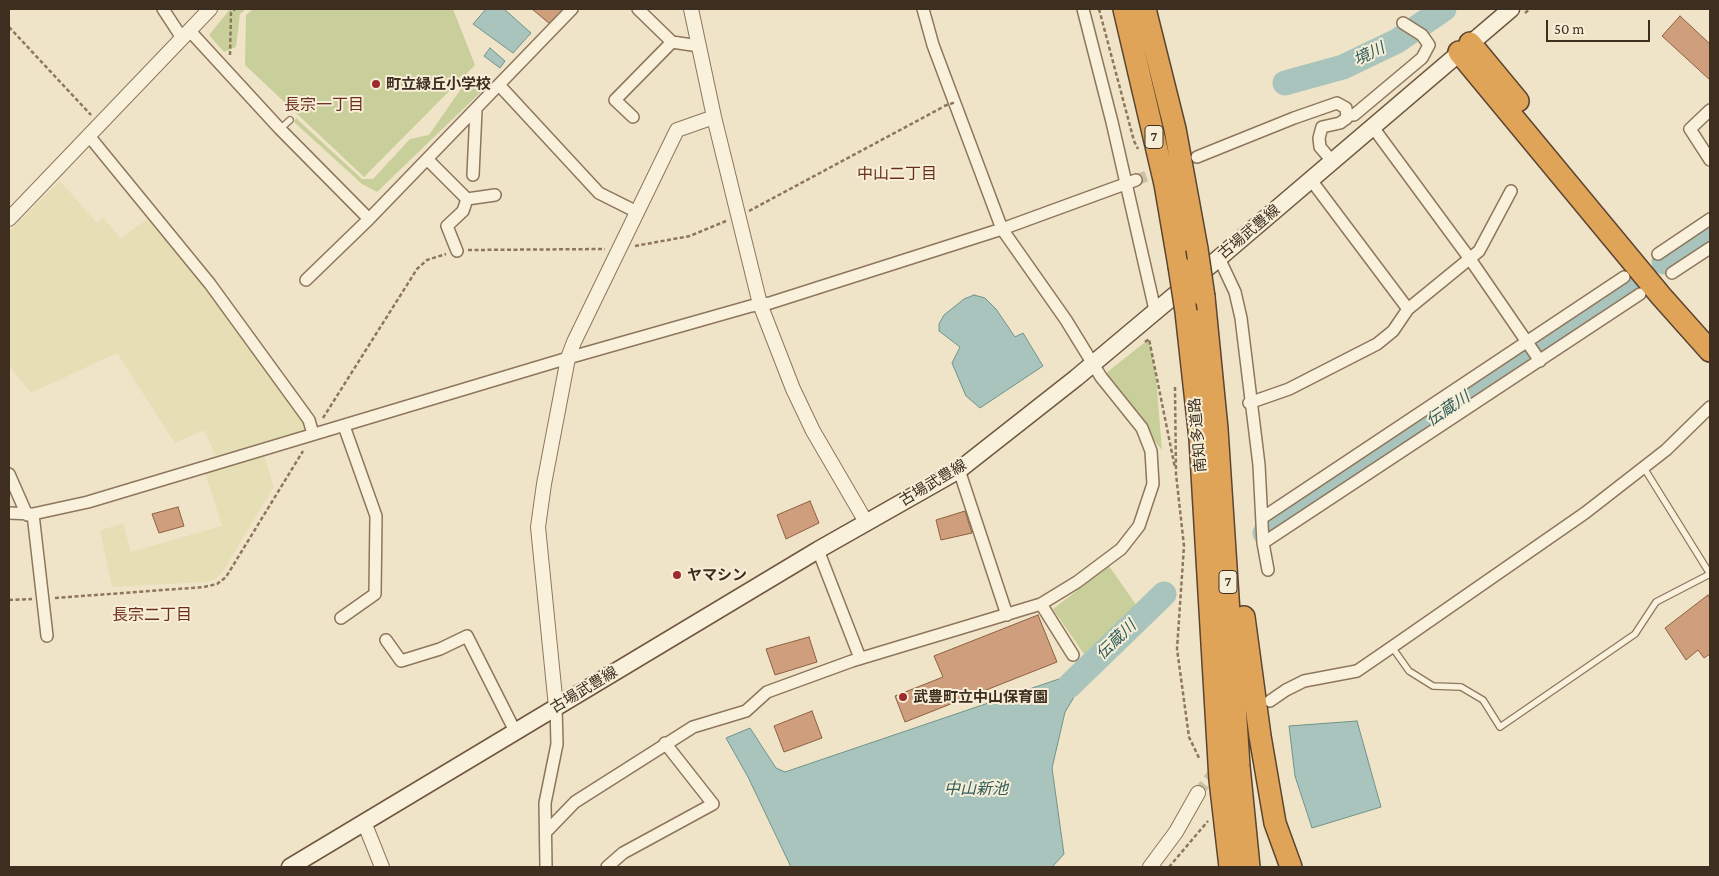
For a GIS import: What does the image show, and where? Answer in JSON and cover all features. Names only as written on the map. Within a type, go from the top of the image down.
[{"type":"highway","name":"南知多道路","points":[[1124,9],[1165,184],[1186,312],[1200,439],[1220,780],[1230,867]]},
{"type":"highway","name":"南知多道路","points":[[1145,9],[1175,129],[1204,297],[1220,466],[1239,766],[1249,867]]},
{"type":"highway","points":[[1464,48],[1710,331]]},
{"type":"highway","points":[[1464,48],[1661,296],[1710,351]]},
{"type":"highway","points":[[1220,466],[1237,566],[1260,736],[1275,823],[1291,867]]},
{"type":"highway","points":[[1210,621],[1204,680],[1217,867]]},
{"type":"main road","name":"古場武豊線","points":[[290,867],[818,550],[959,470],[1092,364],[1219,258],[1511,9]]},
{"type":"street","points":[[164,9],[186,34],[369,219]]},
{"type":"street","points":[[9,219],[210,9]]},
{"type":"street","points":[[306,280],[428,160],[572,9]]},
{"type":"street","points":[[638,9],[672,42],[699,46]]},
{"type":"street","points":[[691,9],[714,117],[760,304],[793,389],[813,431],[866,522]]},
{"type":"street","points":[[547,831],[575,802],[665,743],[693,727],[746,711],[767,692],[860,658],[1041,604],[1077,582],[1121,549],[1138,526],[1153,484],[1151,451],[1142,428],[1092,364],[1066,320],[1002,229],[933,45],[923,9]]},
{"type":"street","points":[[1083,9],[1131,182],[1155,310]]},
{"type":"street","points":[[1332,162],[1320,147],[1320,131],[1322,127],[1340,123],[1348,115],[1354,115],[1422,58],[1429,45],[1422,35],[1404,23]]},
{"type":"street","points":[[633,117],[615,100],[672,42]]},
{"type":"street","points":[[500,86],[599,193],[637,212]]},
{"type":"street","points":[[1197,157],[1331,104],[1342,104],[1346,108],[1348,115]]},
{"type":"street","points":[[473,174],[476,110]]},
{"type":"street","points":[[1710,110],[1690,129],[1710,160]]},
{"type":"street","points":[[546,867],[547,831],[545,803],[556,744],[556,707],[538,527],[544,484],[568,358],[677,130],[714,117]]},
{"type":"street","points":[[1372,126],[1470,258],[1540,361]]},
{"type":"street","points":[[89,136],[210,284],[309,420],[313,434]]},
{"type":"street","points":[[428,160],[466,199]]},
{"type":"street","points":[[1311,180],[1408,309]]},
{"type":"street","points":[[9,512],[30,514],[88,502],[568,358],[760,304],[1002,229],[1131,182]]},
{"type":"street","points":[[1249,403],[1289,389],[1377,344],[1393,331],[1408,309],[1480,250],[1511,191]]},
{"type":"street","points":[[466,199],[496,196]]},
{"type":"street","points":[[458,252],[447,226],[463,211],[466,199]]},
{"type":"street","points":[[1658,254],[1710,220]]},
{"type":"street","points":[[1672,273],[1710,248]]},
{"type":"street","points":[[1219,258],[1235,292],[1241,318],[1249,403],[1258,465],[1263,542],[1268,570]]},
{"type":"street","points":[[1262,519],[1624,277]]},
{"type":"street","points":[[1263,542],[1640,294]]},
{"type":"street","points":[[1270,701],[1304,681],[1357,671],[1585,513],[1644,468],[1710,407]]},
{"type":"street","points":[[341,618],[375,594],[376,536],[376,516],[344,426]]},
{"type":"street","points":[[959,470],[1007,615]]},
{"type":"street","points":[[9,474],[30,514],[47,636]]},
{"type":"street","points":[[818,550],[860,658]]},
{"type":"street","points":[[1041,604],[1073,655]]},
{"type":"street","points":[[386,640],[401,661],[440,649],[466,636],[515,731]]},
{"type":"street","points":[[607,867],[623,853],[713,804],[665,743]]},
{"type":"street","points":[[1150,867],[1176,832],[1198,793]]},
{"type":"street","points":[[364,822],[382,867]]},
{"type":"lane","points":[[280,129],[290,120]]},
{"type":"lane","points":[[1392,647],[1409,671],[1433,686],[1461,687],[1483,700],[1500,727],[1636,634],[1656,602],[1710,574],[1644,468]]},
{"type":"path","points":[[235,9],[232,13],[229,53],[235,60]]},
{"type":"path","points":[[1099,9],[1134,141],[1142,157]]},
{"type":"path","points":[[9,27],[100,124]]},
{"type":"path","points":[[9,600],[204,587],[217,584],[226,578],[313,434],[417,269],[427,260],[478,249],[619,249],[690,236],[738,217],[944,106],[956,102]]},
{"type":"path","points":[[1149,338],[1176,474],[1184,546],[1177,648],[1188,737],[1202,763]]},
{"type":"path","points":[[1175,379],[1176,474]]},
{"type":"path","points":[[1169,867],[1208,821],[1208,811]]},
{"type":"shaded area","points":[[60,181],[97,223],[103,218],[121,238],[147,219],[207,287],[305,423],[304,432],[216,456],[204,430],[175,443],[117,353],[31,393],[9,365],[9,231]]},
{"type":"shaded area","points":[[264,456],[274,487],[222,573],[214,580],[112,587],[100,530],[123,524],[131,552],[222,526],[205,473]]},
{"type":"green space","points":[[230,9],[246,9],[240,14],[236,47],[224,52],[209,35]]},
{"type":"green space","name":"町立緑丘小学校","points":[[253,9],[453,9],[475,65],[364,177],[245,65],[246,15]]},
{"type":"green space","points":[[465,83],[485,88],[377,192],[362,184],[294,122],[296,118],[362,179],[373,179],[410,139],[429,135]]},
{"type":"green space","points":[[1149,339],[1156,377],[1162,450],[1101,377]]},
{"type":"green space","points":[[1109,566],[1137,606],[1084,654],[1053,609]]},
{"type":"water","points":[[486,9],[504,9],[531,33],[513,53],[473,24]]},
{"type":"water","points":[[490,48],[505,61],[500,68],[484,56]]},
{"type":"water","points":[[974,295],[985,298],[996,309],[1015,337],[1023,333],[1043,366],[980,408],[966,396],[952,363],[960,347],[939,331],[939,324],[944,315],[964,299]]},
{"type":"water","name":"中山新池","points":[[1059,679],[1077,692],[1065,712],[1052,768],[1064,854],[1052,867],[791,867],[748,777],[726,738],[750,728],[776,768],[785,772]]},
{"type":"water","points":[[1357,721],[1381,807],[1312,828],[1295,776],[1289,726]]},
{"type":"building","points":[[532,9],[564,9],[550,24]]},
{"type":"building","points":[[1680,16],[1710,44],[1710,80],[1662,36]]},
{"type":"building","points":[[810,501],[819,523],[786,539],[777,515]]},
{"type":"building","points":[[178,507],[184,526],[159,533],[152,514]]},
{"type":"building","points":[[965,511],[972,533],[941,540],[936,520]]},
{"type":"building","points":[[1708,595],[1710,599],[1710,654],[1704,658],[1698,650],[1686,660],[1665,628]]},
{"type":"building","points":[[1038,615],[1057,662],[905,722],[895,696],[943,677],[934,656]]},
{"type":"building","points":[[809,637],[817,662],[775,675],[766,649]]},
{"type":"building","points":[[812,711],[822,738],[784,752],[774,726]]},
{"type":"waterway","name":"境川","points":[[1285,83],[1343,67],[1397,41],[1444,9]]},
{"type":"waterway","name":"伝蔵川","points":[[1664,262],[1710,231]]},
{"type":"waterway","name":"伝蔵川","points":[[1265,533],[1631,285]]},
{"type":"waterway","name":"伝蔵川","points":[[1069,686],[1164,594]]},
{"type":"tunnel","points":[[1136,180],[1165,169]]},
{"type":"tunnel","points":[[1198,793],[1218,767]]},
{"type":"place","name":"町立緑丘小学校","points":[[376,84]]},
{"type":"place","name":"ヤマシン","points":[[677,575]]},
{"type":"place","name":"武豊町立中山保育園","points":[[903,697]]},
{"type":"district","name":"長宗一丁目","points":[[324,105]]},
{"type":"district","name":"中山二丁目","points":[[897,174]]},
{"type":"district","name":"長宗二丁目","points":[[152,615]]}]
